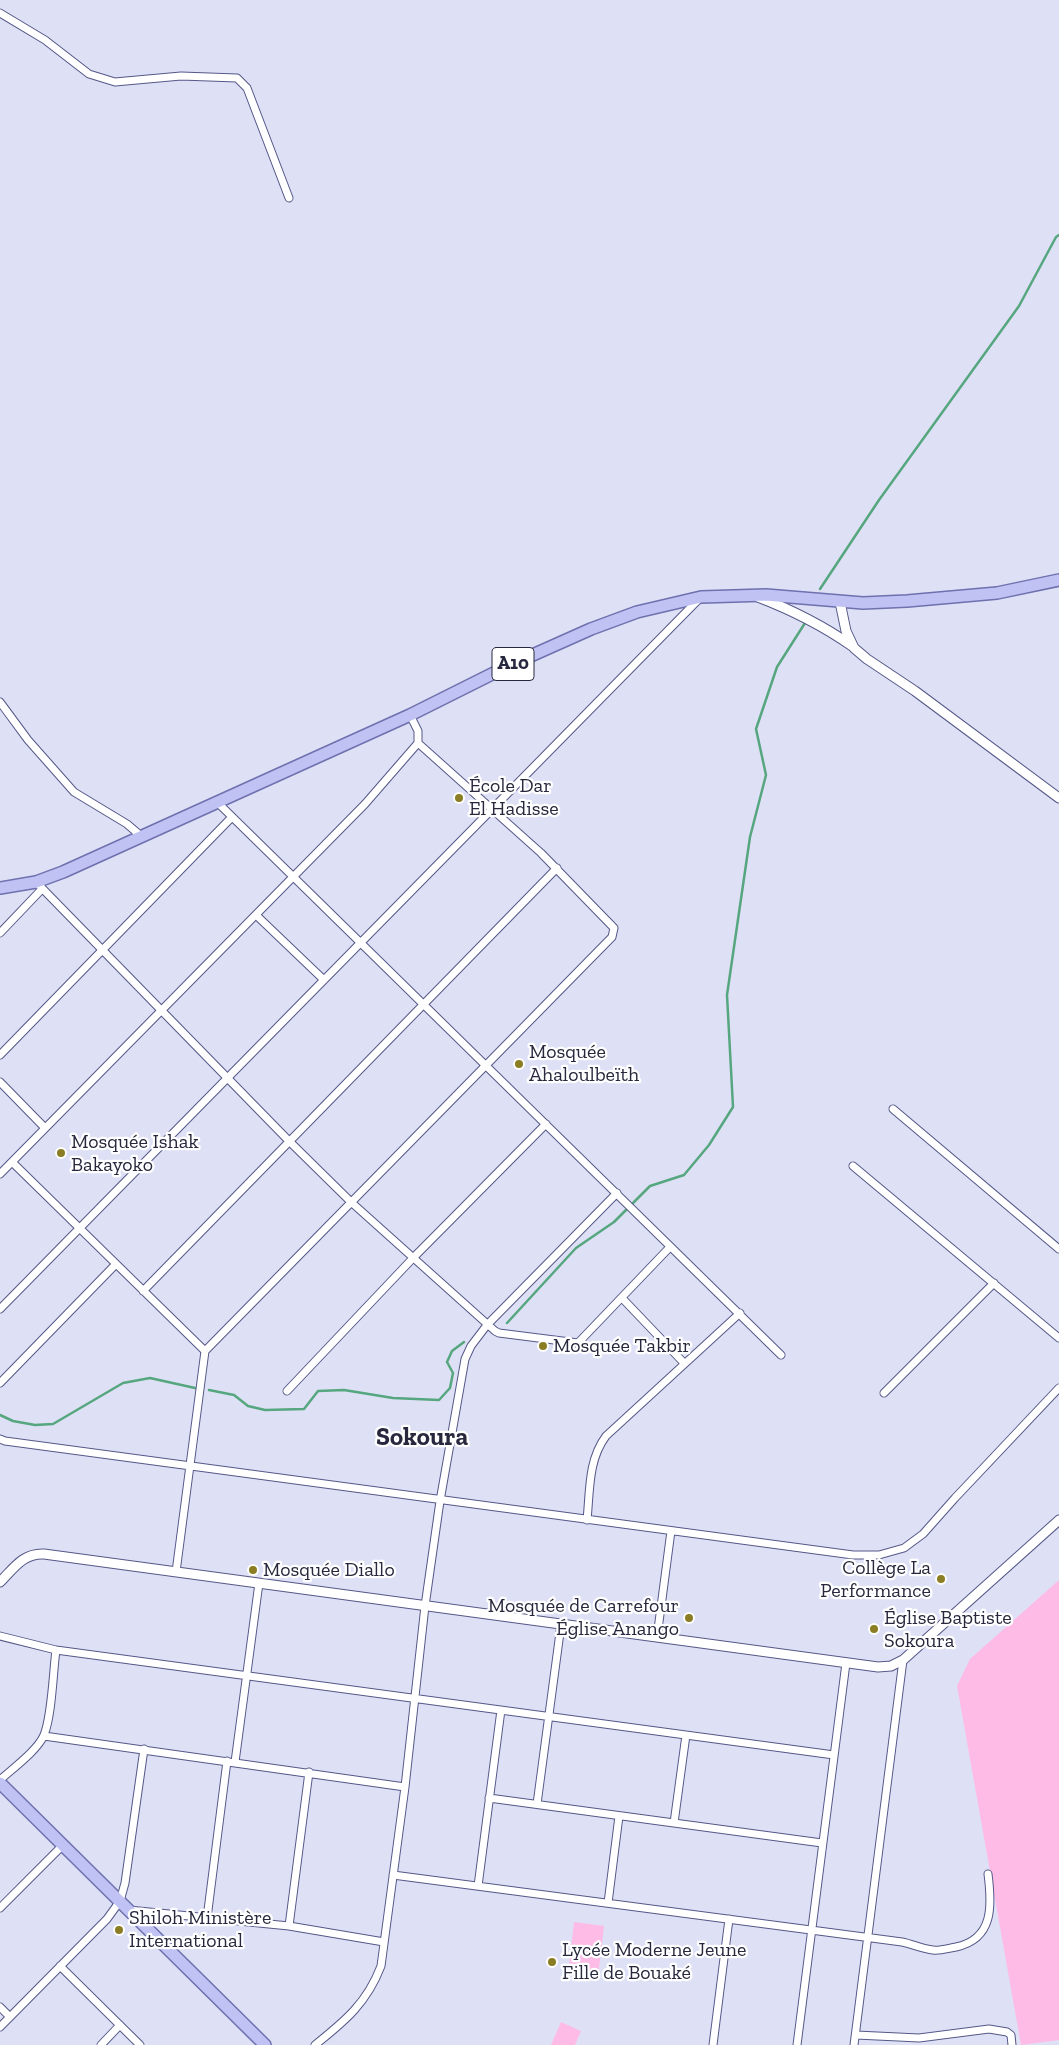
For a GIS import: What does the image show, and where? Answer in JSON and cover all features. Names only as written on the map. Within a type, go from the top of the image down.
[{"type":"main road","name":"A10","points":[[0,888],[39,886],[142,836],[410,715],[508,666],[612,621],[661,606],[701,597],[753,595],[863,603],[952,598],[998,593],[1059,580]]},
{"type":"main road","points":[[0,1782],[265,2045]]},
{"type":"street","points":[[0,12],[45,40],[89,74],[115,82],[181,76],[237,78],[247,88],[289,198]]},
{"type":"street","points":[[753,595],[794,611],[828,629],[1059,798]]},
{"type":"street","points":[[0,1309],[701,597]]},
{"type":"street","points":[[840,602],[846,631],[854,648]]},
{"type":"street","points":[[0,702],[28,740],[74,792],[127,824],[142,836]]},
{"type":"street","points":[[0,1174],[162,1012],[365,804],[418,743],[418,731],[410,715]]},
{"type":"street","points":[[176,1572],[205,1351],[614,933],[614,928],[556,868],[418,743]]},
{"type":"street","points":[[217,802],[670,1247],[782,1354]]},
{"type":"street","points":[[0,1055],[232,817]]},
{"type":"street","points":[[143,1291],[556,868]]},
{"type":"street","points":[[0,933],[39,886],[227,1079],[351,1202],[487,1325],[499,1333],[578,1343],[670,1247]]},
{"type":"street","points":[[256,915],[324,980]]},
{"type":"street","points":[[0,1082],[44,1128]]},
{"type":"street","points":[[893,1109],[1059,1249]]},
{"type":"street","points":[[286,1391],[414,1257],[546,1124]]},
{"type":"street","points":[[12,1162],[205,1351]]},
{"type":"street","points":[[853,1166],[1059,1338]]},
{"type":"street","points":[[314,2045],[348,2018],[362,2002],[381,1966],[405,1787],[425,1606],[440,1500],[462,1369],[471,1346],[487,1325],[617,1193]]},
{"type":"street","points":[[0,1383],[116,1264]]},
{"type":"street","points":[[884,1393],[994,1283]]},
{"type":"street","points":[[622,1298],[684,1364]]},
{"type":"street","points":[[587,1520],[594,1458],[606,1436],[740,1313]]},
{"type":"street","points":[[0,1439],[190,1468],[853,1555],[879,1554],[904,1548],[923,1534],[1059,1388]]},
{"type":"street","points":[[0,1582],[23,1558],[33,1553],[878,1667],[891,1666],[903,1660],[1059,1520]]},
{"type":"street","points":[[657,1637],[671,1531]]},
{"type":"street","points":[[207,1918],[246,1676],[258,1583]]},
{"type":"street","points":[[537,1804],[561,1625]]},
{"type":"street","points":[[0,1636],[56,1650],[834,1755]]},
{"type":"street","points":[[0,1782],[38,1745],[44,1736],[48,1719],[56,1650]]},
{"type":"street","points":[[854,2045],[903,1660]]},
{"type":"street","points":[[797,2045],[846,1663]]},
{"type":"street","points":[[478,1886],[501,1710]]},
{"type":"street","points":[[674,1823],[686,1735]]},
{"type":"street","points":[[44,1736],[405,1787]]},
{"type":"street","points":[[0,2027],[107,1919],[124,1905],[125,1883],[144,1749]]},
{"type":"street","points":[[289,1926],[309,1772]]},
{"type":"street","points":[[489,1798],[822,1843]]},
{"type":"street","points":[[608,1903],[619,1816]]},
{"type":"street","points":[[0,1908],[63,1845]]},
{"type":"street","points":[[393,1875],[902,1942],[936,1950],[970,1944],[980,1934],[989,1916],[991,1903],[988,1874]]},
{"type":"street","points":[[124,1905],[207,1918],[289,1926],[384,1942]]},
{"type":"street","points":[[712,2045],[728,1919]]},
{"type":"street","points":[[60,1966],[140,2045]]},
{"type":"street","points":[[0,2007],[10,2017]]},
{"type":"street","points":[[101,2045],[120,2025]]},
{"type":"street","points":[[856,2035],[919,2038],[989,2029],[1008,2032],[1011,2035],[1012,2045]]},
{"type":"shaded area","points":[[1059,1580],[1059,2040],[1021,2045],[957,1686],[970,1659]]},
{"type":"shaded area","points":[[574,1922],[604,1926],[598,1977],[568,1974]]},
{"type":"shaded area","points":[[561,2022],[581,2031],[575,2045],[551,2045]]},
{"type":"waterway","points":[[820,589],[879,500],[1019,306],[1056,237],[1059,235]]},
{"type":"waterway","points":[[507,1323],[576,1248],[614,1222],[650,1186],[684,1175],[709,1145],[733,1107],[727,995],[750,837],[766,775],[756,729],[777,667],[805,623]]},
{"type":"waterway","points":[[209,1390],[234,1395],[248,1406],[265,1410],[304,1409],[318,1391],[344,1390],[393,1398],[439,1400],[450,1388],[453,1373],[447,1362],[452,1351],[464,1342]]},
{"type":"waterway","points":[[0,1415],[13,1421],[35,1425],[53,1424],[123,1383],[150,1378],[195,1388]]},
{"type":"place","name":"École Dar El Hadisse","points":[[459,798]]},
{"type":"place","name":"Mosquée Ahaloulbeïth","points":[[519,1064]]},
{"type":"place","name":"Mosquée Ishak Bakayoko","points":[[61,1153]]},
{"type":"place","name":"Mosquée Takbir","points":[[543,1346]]},
{"type":"place","name":"Mosquée Diallo","points":[[253,1570]]},
{"type":"place","name":"Collège La Performance","points":[[941,1579]]},
{"type":"place","name":"Mosquée de Carrefour Église Anango","points":[[689,1618]]},
{"type":"place","name":"Église Baptiste Sokoura","points":[[874,1629]]},
{"type":"place","name":"Shiloh Ministère International","points":[[119,1930]]},
{"type":"place","name":"Lycée Moderne Jeune Fille de Bouaké","points":[[552,1962]]},
{"type":"district","name":"Sokoura","points":[[422,1438]]}]
